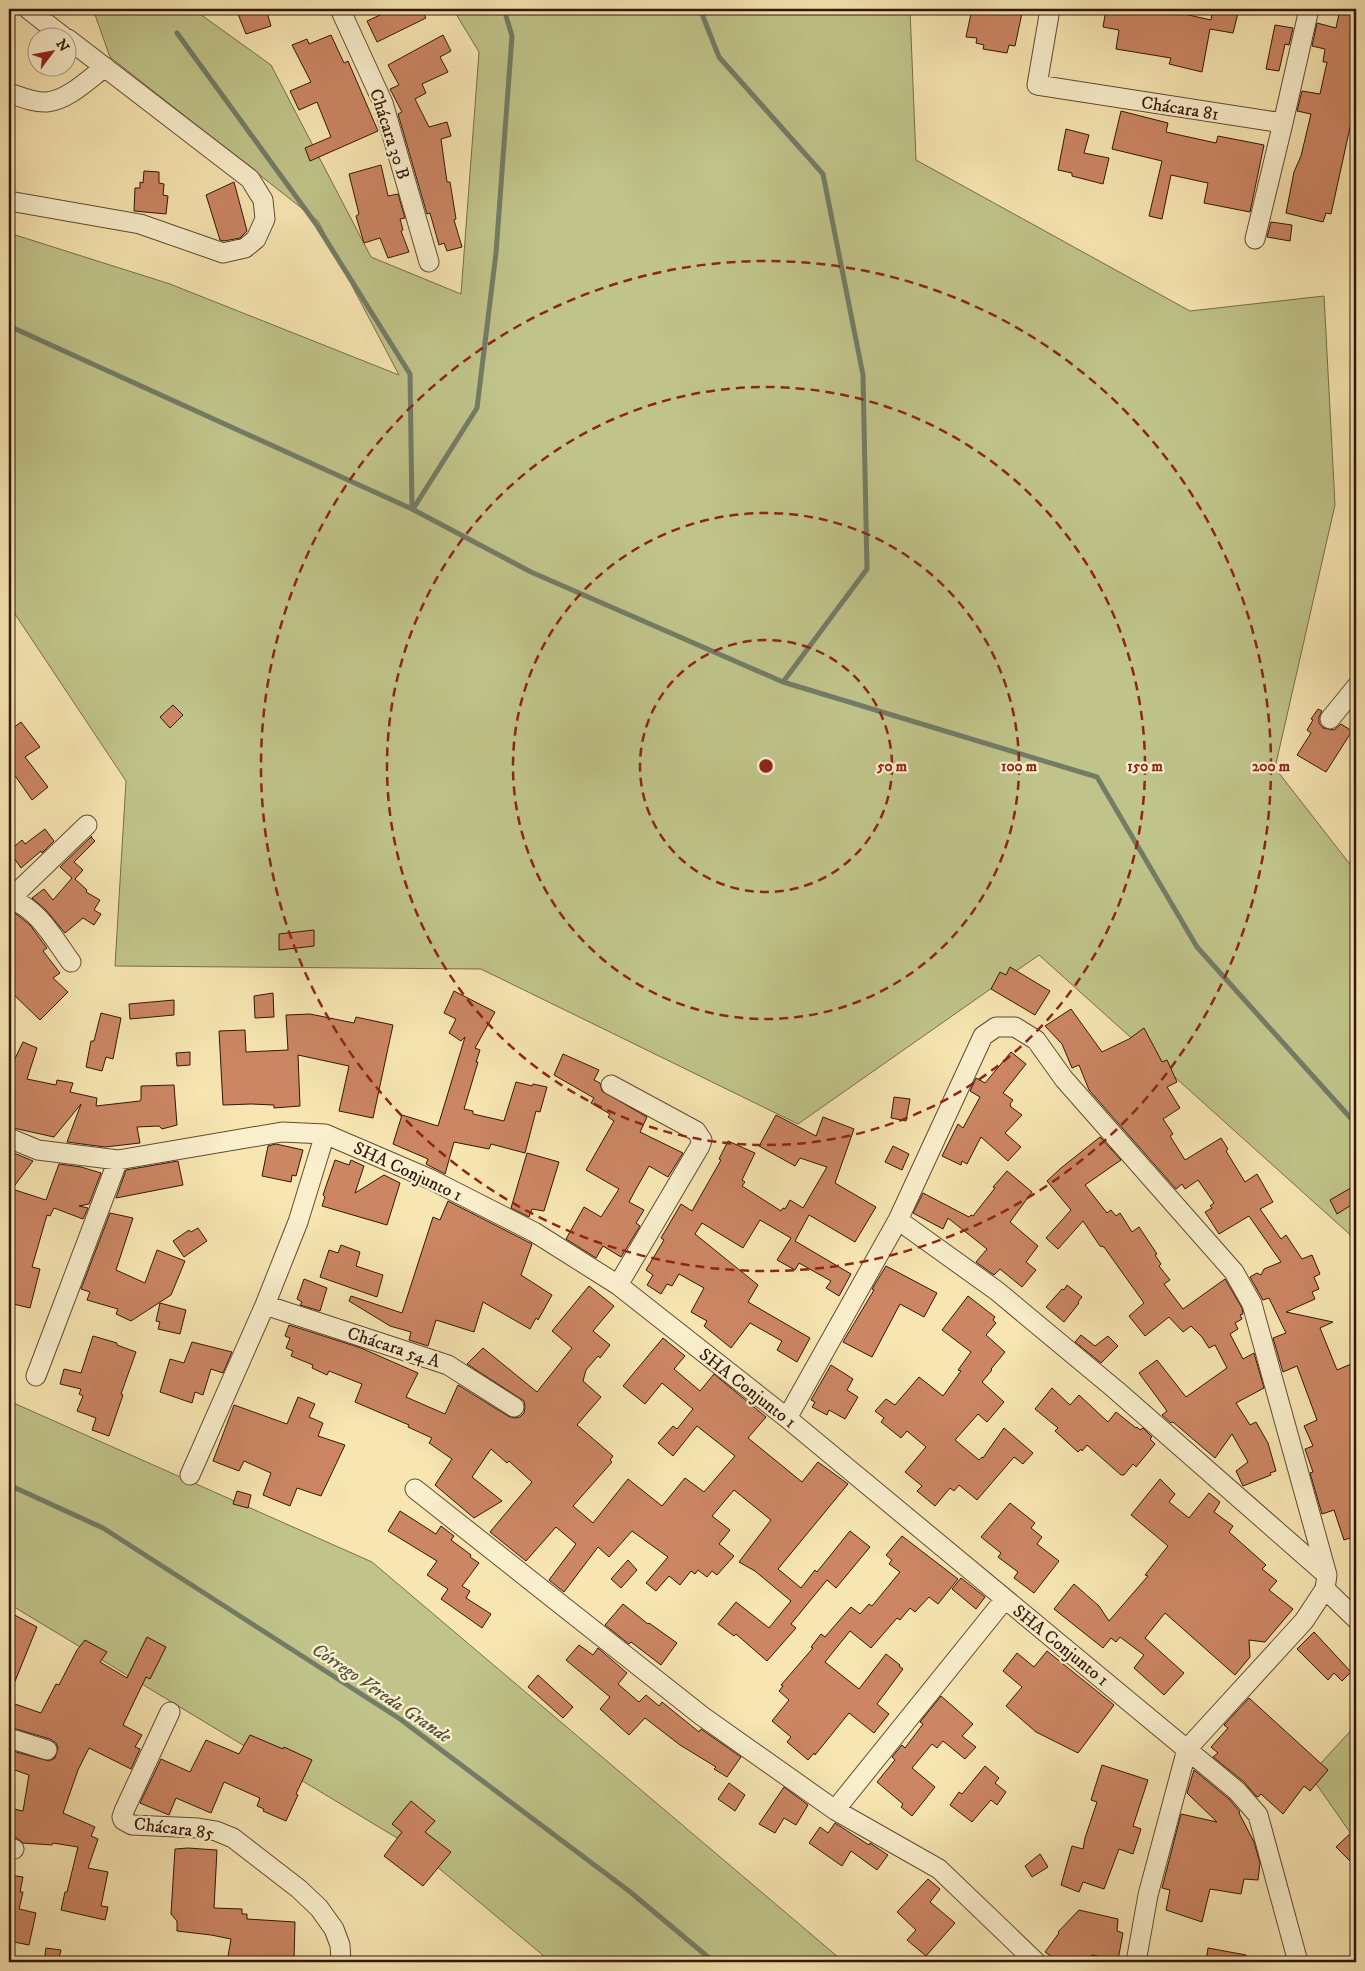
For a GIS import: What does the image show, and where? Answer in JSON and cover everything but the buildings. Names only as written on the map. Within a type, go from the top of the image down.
[{"type":"street","points":[[28,9],[53,28]]},
{"type":"street","name":"Chácara 30 B","points":[[340,9],[383,103],[429,262]]},
{"type":"street","name":"Chácara 81","points":[[1050,9],[1037,86],[1283,123]]},
{"type":"street","points":[[1255,239],[1310,9]]},
{"type":"street","points":[[9,201],[140,224],[223,253],[245,248],[256,238],[265,219],[263,200],[250,179],[78,47]]},
{"type":"street","points":[[9,93],[29,100],[48,102],[64,96],[105,68]]},
{"type":"street","points":[[1330,719],[1356,687]]},
{"type":"street","points":[[9,900],[87,825]]},
{"type":"street","points":[[9,900],[23,903],[38,917],[71,962]]},
{"type":"street","points":[[787,1418],[898,1220],[983,1036],[996,1027],[1015,1027],[1036,1040],[1069,1085],[1234,1272],[1252,1304],[1326,1582],[1304,1621],[1187,1749],[1148,1895],[1136,1962]]},
{"type":"street","points":[[611,1085],[696,1131],[702,1140],[618,1286]]},
{"type":"street","name":"SHA Conjunto 1","points":[[9,1138],[38,1150],[118,1160],[282,1132],[325,1134],[430,1179],[534,1232],[618,1286],[787,1418],[1237,1791],[1258,1815],[1298,1962]]},
{"type":"street","points":[[190,1475],[265,1305],[298,1222],[325,1134]]},
{"type":"street","points":[[36,1376],[118,1160]]},
{"type":"street","points":[[898,1220],[1012,1303],[1116,1390],[1326,1582],[1356,1619]]},
{"type":"street","name":"Chácara 54 A","points":[[265,1305],[448,1365],[514,1406]]},
{"type":"street","points":[[415,1489],[702,1716],[835,1810],[939,1869],[1036,1962]]},
{"type":"street","points":[[835,1810],[1004,1599]]},
{"type":"street","name":"Chácara 85","points":[[170,1712],[124,1811],[123,1820],[132,1825],[198,1828],[216,1831],[234,1838],[299,1889],[319,1908],[334,1929],[340,1945],[341,1962]]},
{"type":"street","points":[[9,1738],[47,1750]]},
{"type":"green space","points":[[93,9],[193,9],[271,65],[371,257],[461,294],[479,52],[453,9],[910,9],[916,160],[1190,311],[1324,296],[1335,505],[1275,768],[1356,872],[1356,1240],[1039,955],[798,1124],[481,969],[115,966],[126,781],[9,605],[9,233],[170,284],[399,375],[318,221],[110,57]]},
{"type":"green space","points":[[9,1401],[372,1562],[844,1962],[551,1962],[417,1850],[9,1604]]},
{"type":"green space","points":[[1356,1725],[1356,1841],[1310,1775]]},
{"type":"waterway","points":[[413,509],[477,408],[496,253],[512,36],[504,9]]},
{"type":"waterway","points":[[700,9],[719,57],[823,174],[863,375],[867,569],[783,682]]},
{"type":"waterway","points":[[177,33],[316,224],[410,374],[412,509]]},
{"type":"waterway","points":[[9,326],[412,509],[531,572],[783,682],[1097,777],[1197,947],[1356,1124]]},
{"type":"waterway","name":"Córrego Vereda Grande","points":[[9,1485],[103,1528],[400,1719],[629,1891],[714,1962]]}]
